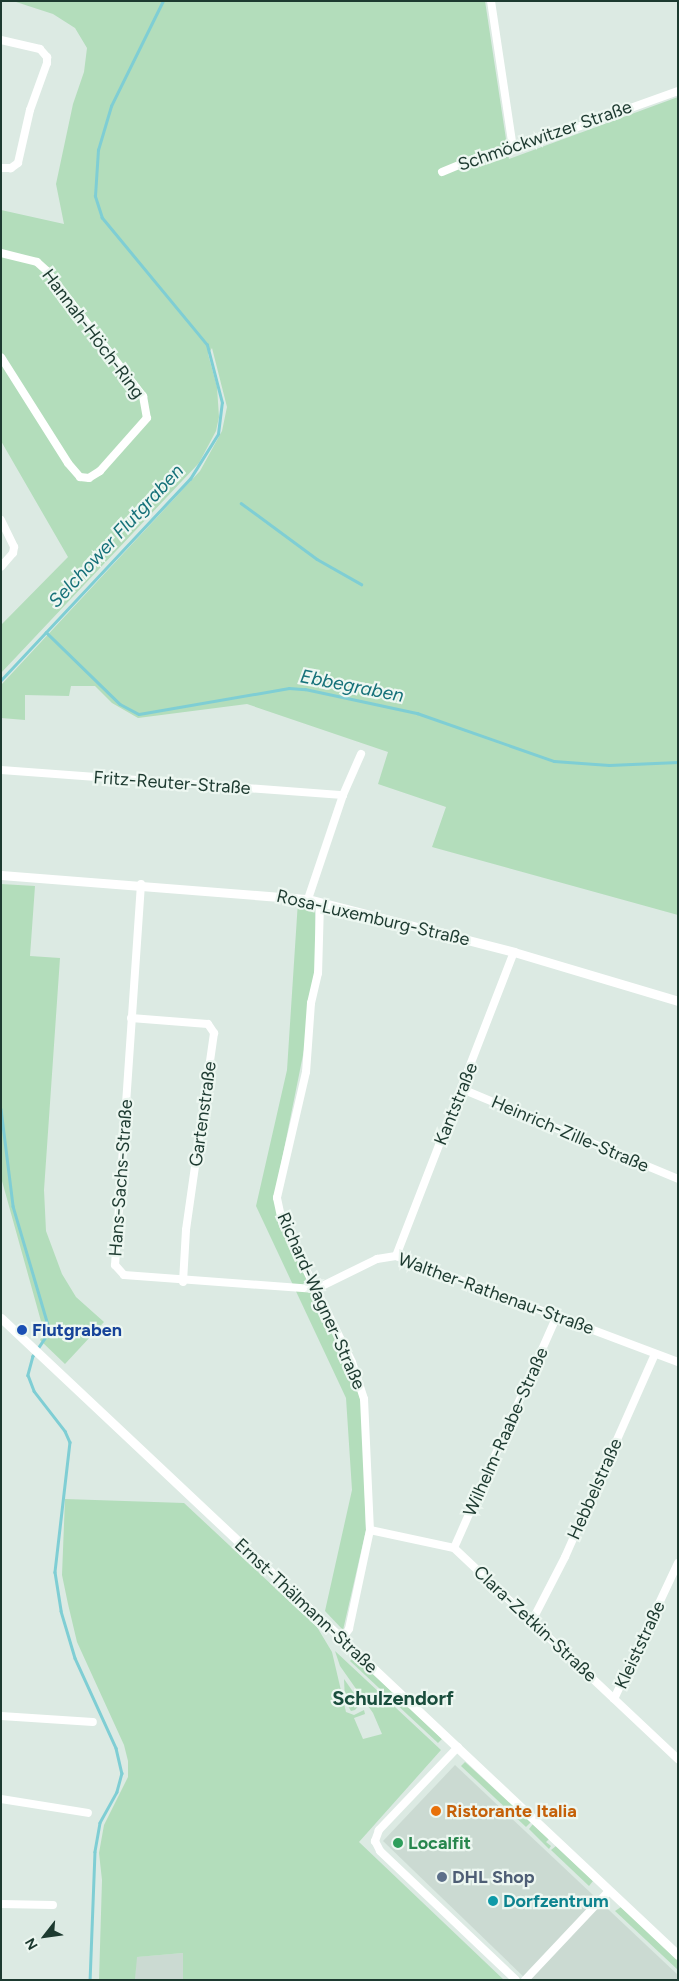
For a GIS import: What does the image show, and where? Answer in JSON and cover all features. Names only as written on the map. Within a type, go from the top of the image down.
[{"type":"street","points":[[491,1],[513,148]]},
{"type":"street","points":[[1,40],[40,49],[47,57],[47,63],[30,110],[18,163],[11,168],[1,168]]},
{"type":"street","name":"Schmöckwitzer Straße","points":[[442,172],[483,154],[513,148],[678,91]]},
{"type":"street","name":"Hannah-Höch-Ring","points":[[1,253],[37,262],[47,271],[143,396],[147,418],[100,471],[89,478],[80,477],[68,463],[1,357]]},
{"type":"street","points":[[1,520],[14,547],[13,553],[1,567]]},
{"type":"street","points":[[308,899],[343,795],[361,754]]},
{"type":"street","name":"Fritz-Reuter-Straße","points":[[1,770],[343,795]]},
{"type":"street","name":"Rosa-Luxemburg-Straße","points":[[1,875],[141,884],[308,899],[514,952],[678,1001]]},
{"type":"street","name":"Hans-Sachs-Straße","points":[[141,884],[115,1265],[124,1275],[183,1282],[316,1289]]},
{"type":"street","name":"Richard-Wagner-Straße","points":[[320,903],[318,973],[311,1003],[306,1072],[277,1198],[282,1221],[362,1387],[370,1530],[349,1629],[342,1639]]},
{"type":"street","name":"Kantstraße","points":[[396,1256],[514,952]]},
{"type":"street","name":"Gartenstraße","points":[[131,1018],[208,1024],[214,1033],[186,1230],[183,1282]]},
{"type":"street","name":"Heinrich-Zille-Straße","points":[[462,1089],[678,1180]]},
{"type":"street","name":"Walther-Rathenau-Straße","points":[[316,1289],[377,1259],[396,1256],[678,1362]]},
{"type":"street","name":"Wilhelm-Raabe-Straße","points":[[454,1548],[557,1316]]},
{"type":"street","name":"Ernst-Thälmann-Straße","points":[[1,1318],[678,1955]]},
{"type":"street","name":"Hebbelstraße","points":[[532,1621],[563,1562],[655,1354]]},
{"type":"street","points":[[370,1530],[454,1548]]},
{"type":"street","name":"Clara-Zetkin-Straße","points":[[454,1548],[678,1759]]},
{"type":"street","name":"Kleiststraße","points":[[614,1699],[678,1563]]},
{"type":"street","points":[[1,1716],[93,1722]]},
{"type":"street","points":[[458,1747],[379,1830],[375,1841],[380,1851],[516,1980]]},
{"type":"street","points":[[1,1800],[88,1813]]},
{"type":"street","points":[[525,1980],[609,1891]]},
{"type":"street","points":[[1,1904],[53,1905]]},
{"type":"shaded area","points":[[455,1765],[678,1975],[678,1980],[527,1980],[383,1841]]},
{"type":"shaded area","points":[[183,1953],[183,1980],[135,1980],[136,1957]]},
{"type":"green space","points":[[13,1],[485,1],[509,159],[678,97],[678,915],[432,847],[446,807],[378,784],[388,752],[247,704],[138,718],[112,703],[95,686],[71,686],[69,696],[25,695],[25,720],[1,718],[1,685],[200,471],[222,431],[227,407],[212,348],[208,354],[217,387],[219,417],[216,431],[199,463],[1,673],[1,625],[68,557],[1,441],[1,210],[64,224],[56,184],[73,104],[84,72],[87,48],[75,28],[53,14]]},
{"type":"green space","points":[[1,884],[35,886],[30,956],[60,958],[44,1190],[46,1231],[62,1274],[76,1297],[104,1322],[65,1364],[40,1340],[44,1332],[2,1181]]},
{"type":"green space","points":[[298,901],[309,903],[315,911],[316,963],[304,1050],[274,1199],[281,1225],[353,1372],[362,1406],[366,1530],[343,1630],[325,1611],[352,1490],[346,1398],[256,1206],[287,1070]]},
{"type":"green space","points":[[65,1499],[184,1503],[317,1627],[332,1652],[346,1712],[354,1715],[364,1710],[365,1714],[354,1718],[363,1739],[382,1734],[373,1713],[340,1666],[335,1651],[441,1750],[359,1842],[504,1980],[183,1980],[183,1953],[137,1957],[135,1980],[99,1980],[102,1880],[99,1853],[104,1825],[128,1777],[128,1761],[124,1745],[77,1642],[62,1575]]},
{"type":"green space","points":[[354,1656],[442,1739],[438,1743],[350,1661]]},
{"type":"green space","points":[[344,1679],[361,1703],[355,1710],[351,1711],[345,1701]]},
{"type":"green space","points":[[465,1762],[531,1822],[526,1827],[461,1766]]},
{"type":"green space","points":[[533,1824],[549,1839],[546,1842],[551,1846],[549,1849],[529,1829]]},
{"type":"green space","points":[[556,1846],[593,1881],[589,1886],[551,1850]]},
{"type":"green space","points":[[621,1907],[678,1960],[678,1970],[615,1911]]},
{"type":"waterway","name":"Selchower Flutgraben","points":[[1,680],[190,479],[218,434],[222,403],[207,345],[102,218],[95,196],[98,150],[111,106],[163,1]]},
{"type":"waterway","points":[[241,503],[317,559],[361,584]]},
{"type":"waterway","name":"Ebbegraben","points":[[46,632],[120,704],[139,714],[289,688],[305,689],[417,713],[554,761],[609,765],[678,762]]},
{"type":"waterway","name":"Selchower Flutgraben","points":[[1,1109],[13,1206],[48,1325],[48,1334],[33,1356],[28,1375],[34,1391],[65,1431],[70,1442],[55,1572],[61,1611],[75,1658],[116,1748],[122,1773],[117,1792],[100,1823],[95,1852],[90,1980]]},
{"type":"place","name":"Flutgraben","points":[[22,1330]]},
{"type":"place","name":"Ristorante Italia","points":[[436,1811]]},
{"type":"place","name":"Localfit","points":[[398,1843]]},
{"type":"place","name":"DHL Shop","points":[[442,1877]]},
{"type":"place","name":"Dorfzentrum","points":[[493,1901]]},
{"type":"district","name":"Schulzendorf","points":[[393,1698]]}]
